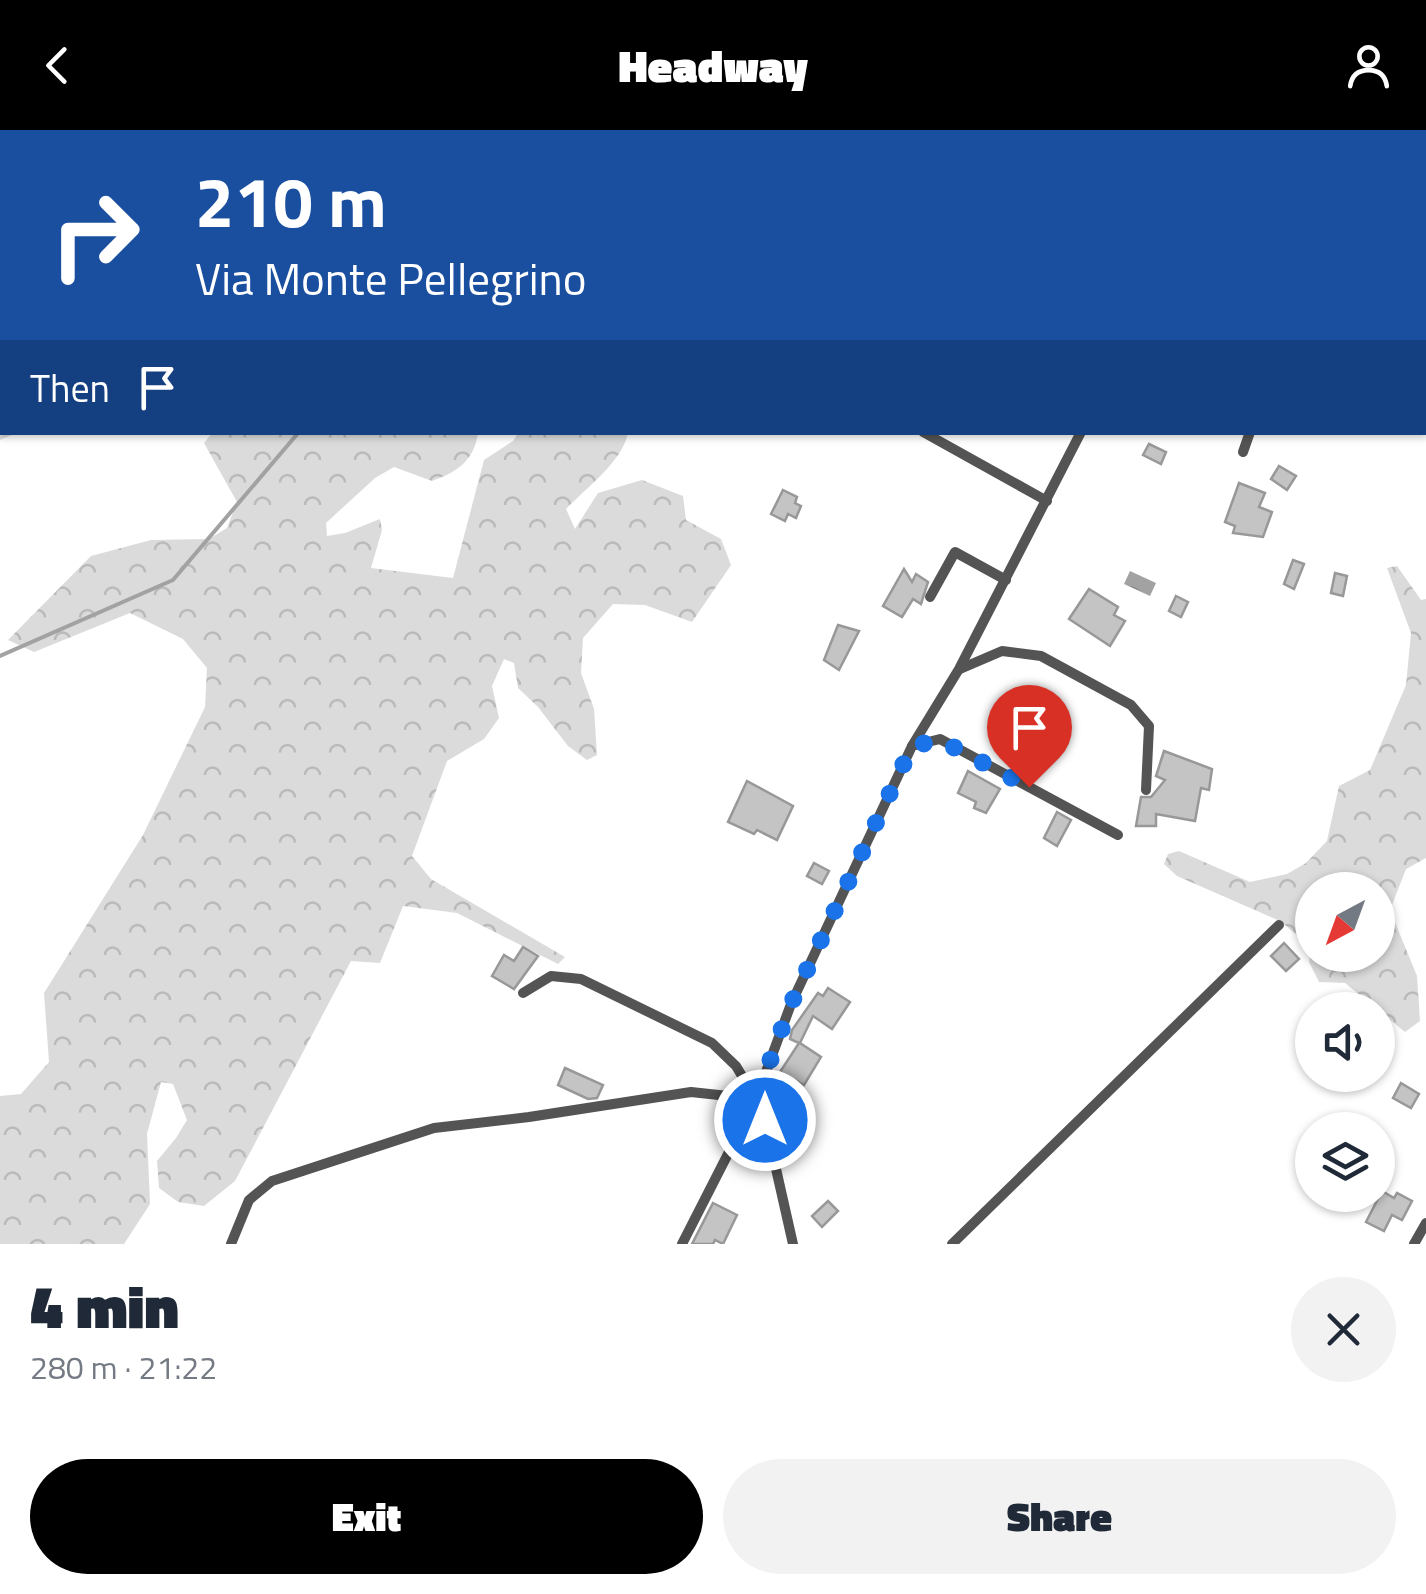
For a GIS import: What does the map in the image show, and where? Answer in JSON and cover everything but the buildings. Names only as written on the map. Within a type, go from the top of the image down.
[{"type":"street","points":[[928,435],[1047,501]]},
{"type":"street","points":[[682,1244],[756,1099],[791,1004],[912,746],[959,669],[1080,435]]},
{"type":"street","points":[[1243,452],[1249,435]]},
{"type":"street","points":[[930,598],[955,552],[1006,580]]},
{"type":"street","points":[[959,669],[1002,650],[1041,656],[1132,705],[1149,726],[1146,790]]},
{"type":"street","points":[[912,746],[940,740],[1118,835]]},
{"type":"street","points":[[952,1244],[1279,925]]},
{"type":"street","points":[[522,992],[551,976],[581,979],[712,1043],[736,1066],[756,1099],[766,1124],[793,1244]]},
{"type":"street","points":[[231,1244],[249,1200],[272,1181],[434,1128],[691,1092],[756,1099]]},
{"type":"street","points":[[1414,1244],[1426,1222]]},
{"type":"green space","points":[[210,435],[478,435],[468,458],[449,474],[432,481],[394,467],[375,478],[326,523],[327,536],[380,519],[382,530],[371,568],[453,578],[484,460],[517,435],[627,435],[611,464],[566,509],[575,529],[598,493],[642,480],[683,496],[686,520],[721,539],[731,565],[692,622],[645,605],[613,604],[583,638],[581,673],[594,709],[597,755],[587,760],[568,746],[518,688],[514,663],[504,659],[492,686],[499,718],[484,739],[447,761],[412,856],[431,879],[565,957],[558,964],[457,913],[403,906],[380,963],[351,961],[235,1181],[204,1206],[178,1202],[159,1188],[157,1161],[187,1120],[173,1084],[161,1082],[147,1134],[150,1204],[124,1244],[0,1244],[0,1096],[21,1094],[49,1062],[44,993],[143,835],[205,707],[207,668],[183,639],[130,613],[34,652],[8,640],[91,556],[151,540],[209,539],[227,528],[237,502],[204,443]]},
{"type":"green space","points":[[1397,566],[1421,600],[1426,599],[1426,858],[1406,869],[1395,897],[1395,872],[1295,872],[1295,934],[1280,921],[1177,876],[1164,864],[1168,854],[1179,851],[1250,882],[1287,874],[1306,863],[1327,841],[1339,786],[1370,770],[1406,685],[1411,633],[1387,568]]},
{"type":"green space","points":[[1395,922],[1417,976],[1420,1021],[1405,1032],[1395,1024],[1395,992],[1356,992],[1345,983],[1319,982],[1314,972],[1395,972]]},
{"type":"water","points":[[1130,571],[1156,583],[1150,596],[1124,584]]},
{"type":"waterway","points":[[0,656],[173,580],[296,435]]},
{"type":"route","points":[[765,1120],[756,1099],[791,1004],[883,815],[912,746],[940,740],[1029,787]]}]
